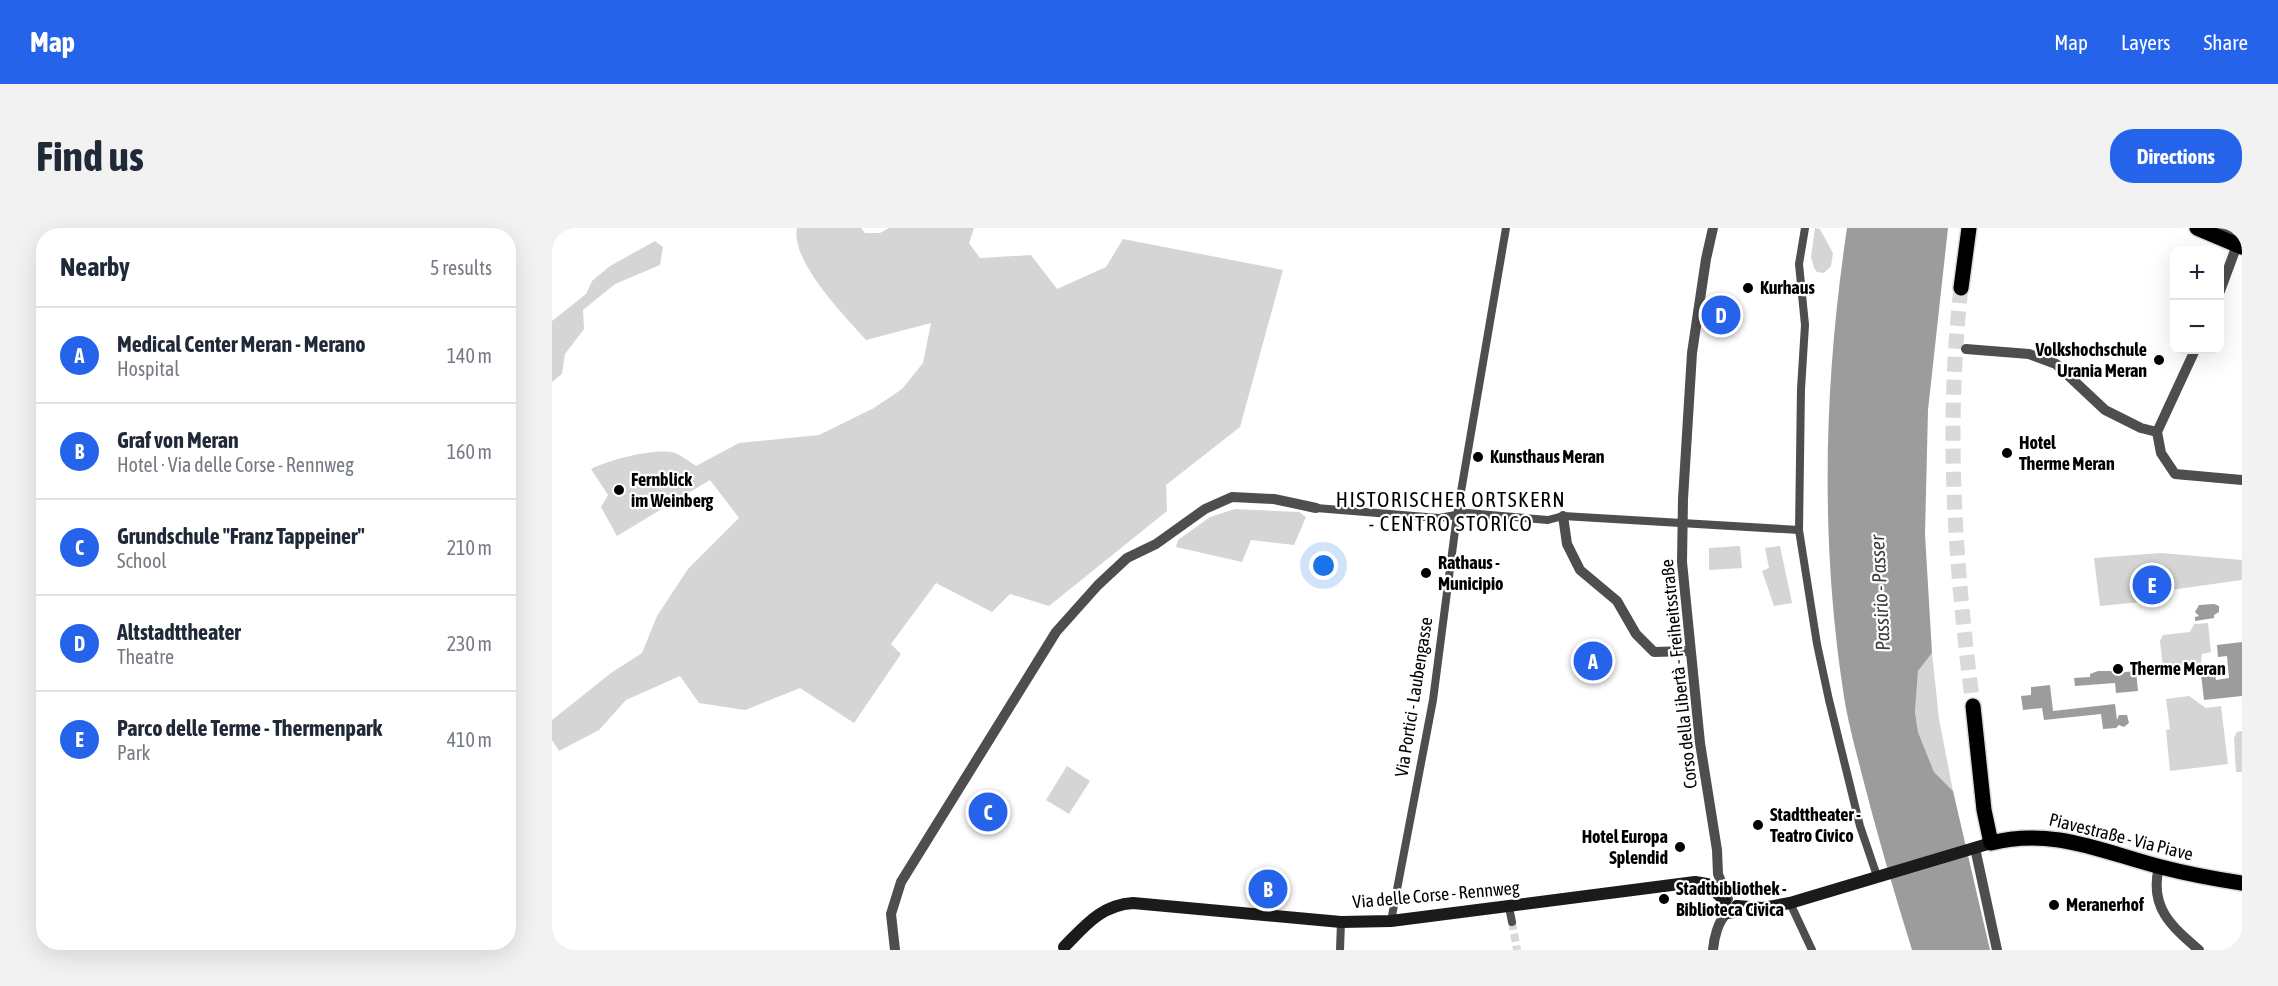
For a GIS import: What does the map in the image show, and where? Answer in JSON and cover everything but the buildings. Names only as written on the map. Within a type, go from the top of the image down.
[{"type":"main road","points":[[1961,288],[1969,228]]},
{"type":"main road","points":[[2202,230],[2240,242]]},
{"type":"main road","points":[[1729,905],[1762,908],[1790,903],[1991,843],[1984,810],[1973,706]]},
{"type":"main road","name":"Piavestraße - Via Piave","points":[[1991,843],[2023,837],[2058,839],[2159,867],[2242,882]]},
{"type":"main road","name":"Via delle Corse - Rennweg","points":[[1064,947],[1092,918],[1101,912],[1122,904],[1132,903],[1341,922],[1391,921],[1695,882],[1707,884],[1729,905]]},
{"type":"street","name":"Via Portici - Laubengasse","points":[[1391,921],[1433,700],[1457,515],[1506,228]]},
{"type":"street","name":"Corso della Libertà - Freiheitsstraße","points":[[1713,228],[1694,338],[1682,523],[1682,562],[1689,651],[1700,743],[1717,850],[1718,874],[1729,905]]},
{"type":"street","points":[[1805,228],[1800,264],[1805,325],[1801,389],[1799,530],[1817,644],[1829,700],[1860,826],[1880,875]]},
{"type":"street","points":[[2224,281],[2240,242]]},
{"type":"street","points":[[1966,348],[2029,354],[2056,364],[2105,410],[2141,428],[2157,432]]},
{"type":"street","points":[[2192,354],[2157,432],[2161,453],[2175,474],[2242,480]]},
{"type":"street","points":[[895,950],[891,914],[901,882],[1056,632],[1098,585],[1127,558],[1156,544],[1205,509],[1232,497],[1274,499],[1316,508],[1439,518],[1467,513],[1548,520],[1563,516],[1799,530]]},
{"type":"street","points":[[1563,516],[1567,544],[1580,570],[1617,601],[1636,634],[1654,652],[1689,651]]},
{"type":"street","points":[[1972,849],[1997,950]]},
{"type":"street","points":[[2159,867],[2156,880],[2162,911],[2174,928],[2199,950]]},
{"type":"street","points":[[1790,903],[1812,950]]},
{"type":"street","points":[[1713,950],[1718,929],[1729,905]]},
{"type":"street","points":[[1509,907],[1512,922]]},
{"type":"street","points":[[1340,950],[1341,922]]},
{"type":"shaded area","points":[[797,228],[861,228],[865,233],[880,233],[889,228],[974,228],[969,243],[980,258],[1031,255],[1057,289],[1106,267],[1123,239],[1283,270],[1240,427],[1166,485],[1167,511],[1049,606],[1010,594],[992,612],[936,583],[891,644],[901,654],[854,723],[800,688],[745,710],[699,703],[680,676],[626,700],[599,730],[559,751],[552,740],[552,720],[611,673],[642,653],[657,616],[688,569],[739,518],[710,480],[617,536],[601,507],[608,495],[591,469],[620,458],[657,452],[675,453],[696,466],[739,443],[819,435],[874,408],[902,389],[923,363],[931,323],[866,340],[833,303],[810,272],[797,241]]},
{"type":"shaded area","points":[[1815,228],[1820,229],[1833,253],[1831,266],[1824,273],[1817,272],[1811,257]]},
{"type":"shaded area","points":[[655,241],[663,247],[660,265],[615,284],[583,310],[584,329],[565,354],[562,374],[552,382],[552,321],[586,294],[592,281],[610,266]]},
{"type":"shaded area","points":[[1235,509],[1299,512],[1306,517],[1294,545],[1251,540],[1242,562],[1176,547],[1178,540],[1210,517]]},
{"type":"shaded area","points":[[1740,546],[1742,568],[1709,570],[1709,548]]},
{"type":"shaded area","points":[[1780,546],[1792,603],[1774,606],[1762,571],[1769,568],[1765,548]]},
{"type":"shaded area","points":[[2161,553],[2242,560],[2242,580],[2170,590],[2171,599],[2100,606],[2094,558]]},
{"type":"shaded area","points":[[2208,623],[2211,652],[2202,654],[2200,669],[2164,676],[2160,641],[2163,635],[2190,632],[2194,624]]},
{"type":"shaded area","points":[[1932,653],[1939,719],[1953,791],[1934,772],[1918,732],[1915,712],[1918,671]]},
{"type":"shaded area","points":[[2189,696],[2206,708],[2221,706],[2228,764],[2170,771],[2166,730],[2170,729],[2166,699]]},
{"type":"shaded area","points":[[2242,731],[2242,772],[2236,772],[2234,738],[2237,732]]},
{"type":"shaded area","points":[[1067,766],[1090,781],[1069,814],[1046,800]]},
{"type":"water","name":"Passirio - Passer","points":[[1847,228],[1948,228],[1928,410],[1925,534],[1932,653],[1918,671],[1915,712],[1918,732],[1934,772],[1953,791],[1990,950],[1912,950],[1892,885],[1847,712],[1831,575],[1828,459],[1833,344]]},
{"type":"water","points":[[2199,605],[2219,606],[2219,612],[2214,615],[2214,618],[2195,621],[2195,617],[2199,616],[2195,612]]},
{"type":"water","points":[[2242,642],[2242,696],[2204,700],[2201,674],[2215,673],[2216,680],[2229,678],[2227,656],[2218,657],[2217,645]]},
{"type":"water","points":[[2098,671],[2115,671],[2116,673],[2136,671],[2138,691],[2116,693],[2115,683],[2075,686],[2074,678],[2090,677],[2090,674]]},
{"type":"water","points":[[2050,685],[2053,711],[2115,704],[2117,720],[2119,715],[2127,715],[2129,723],[2124,727],[2119,725],[2116,728],[2103,729],[2101,714],[2044,720],[2042,708],[2023,710],[2021,696],[2031,695],[2031,687]]},
{"type":"tunnel","points":[[1961,288],[1954,393],[1954,497],[1961,601],[1973,706]]},
{"type":"tunnel","points":[[1512,922],[1517,950]]},
{"type":"place","name":"Kurhaus","points":[[1748,288]]},
{"type":"place","name":"Altstadttheater","points":[[1721,315]]},
{"type":"place","name":"Volkshochschule Urania Meran","points":[[2159,360]]},
{"type":"place","name":"Hotel Therme Meran","points":[[2007,453]]},
{"type":"place","name":"Kunsthaus Meran","points":[[1478,457]]},
{"type":"place","name":"Fernblick im Weinberg","points":[[619,490]]},
{"type":"place","name":"Rathaus - Municipio","points":[[1426,573]]},
{"type":"place","name":"Parco delle Terme - Thermenpark","points":[[2152,585]]},
{"type":"place","name":"Medical Center Meran - Merano","points":[[1593,661]]},
{"type":"place","name":"Therme Meran","points":[[2118,669]]},
{"type":"place","name":"Grundschule \"Franz Tappeiner\"","points":[[988,812]]},
{"type":"place","name":"Stadttheater - Teatro Civico","points":[[1758,825]]},
{"type":"place","name":"Hotel Europa Splendid","points":[[1680,847]]},
{"type":"place","name":"Graf von Meran","points":[[1268,889]]},
{"type":"place","name":"Stadtbibliothek - Biblioteca Civica","points":[[1664,899]]},
{"type":"place","name":"Meranerhof","points":[[2054,905]]},
{"type":"district","name":"HISTORISCHER ORTSKERN - CENTRO STORICO","points":[[1451,512]]}]
